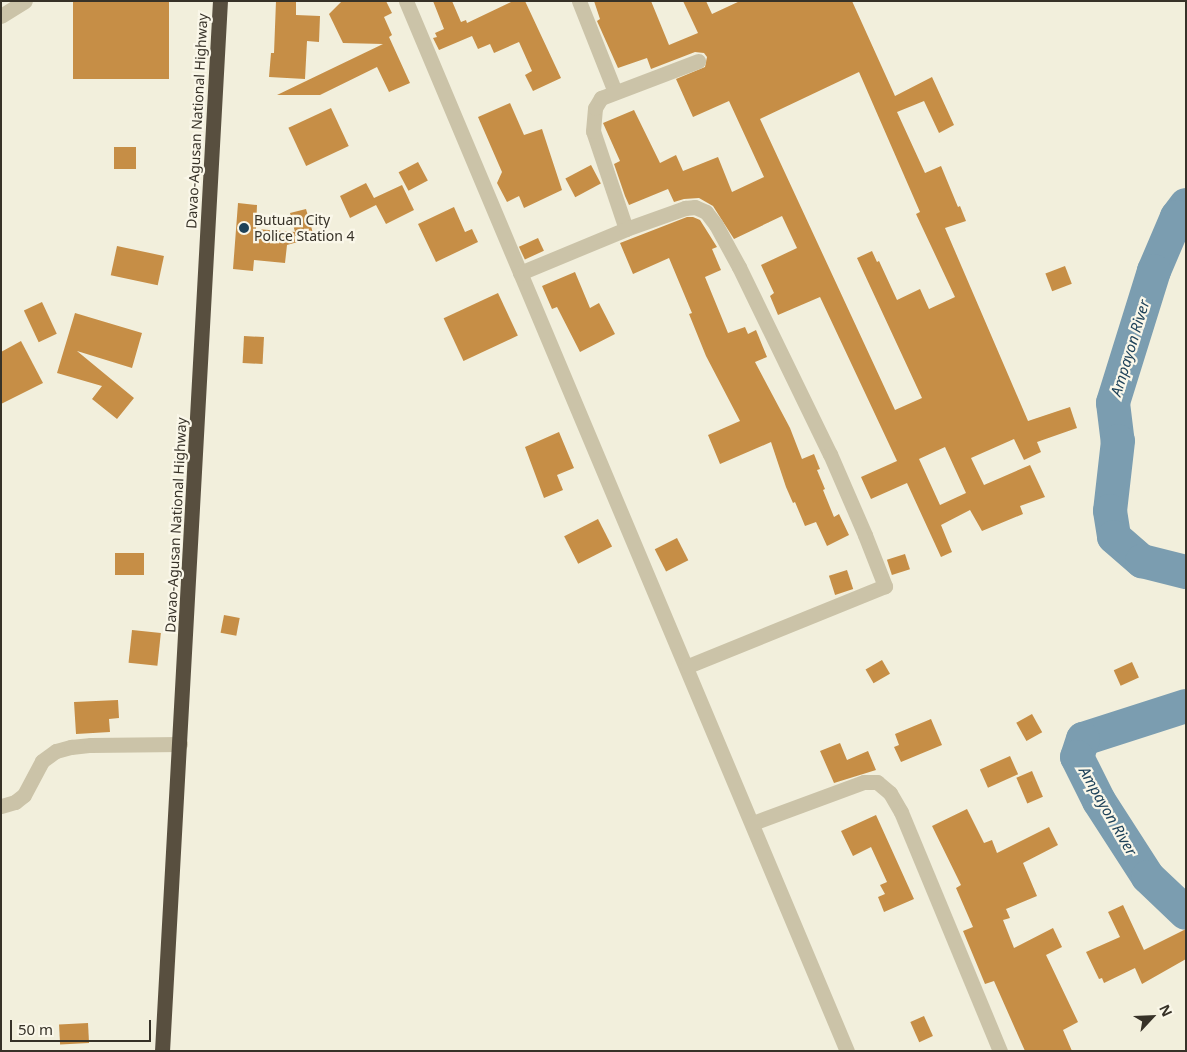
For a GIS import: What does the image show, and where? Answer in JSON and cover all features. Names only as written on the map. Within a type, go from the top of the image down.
[{"type":"highway","name":"Davao-Agusan National Highway","points":[[162,1051],[220,1]]},
{"type":"street","points":[[1,16],[25,1]]},
{"type":"street","points":[[406,1],[688,666],[848,1051]]},
{"type":"street","points":[[578,1],[615,92]]},
{"type":"street","points":[[626,229],[593,131],[595,108],[601,98],[698,60]]},
{"type":"street","points":[[520,273],[626,229],[685,208],[696,207],[706,212],[716,225],[830,454],[885,586],[688,666]]},
{"type":"street","points":[[1,806],[15,802],[24,795],[42,761],[56,751],[71,746],[180,744]]},
{"type":"street","points":[[753,823],[864,782],[877,782],[890,793],[901,812],[1000,1051]]},
{"type":"building","points":[[73,1],[169,1],[169,79],[73,79]]},
{"type":"building","points":[[276,1],[296,1],[296,15],[320,16],[319,42],[307,41],[305,79],[269,77],[271,53],[274,53]]},
{"type":"building","points":[[342,1],[386,1],[392,13],[384,17],[392,35],[389,37],[410,83],[389,92],[377,67],[320,95],[277,95],[383,44],[343,43],[329,14]]},
{"type":"building","points":[[433,1],[452,1],[461,22],[466,20],[467,23],[513,1],[525,1],[561,78],[533,91],[525,75],[532,71],[519,42],[494,53],[490,44],[478,49],[472,36],[439,50],[433,38],[437,37],[435,33],[444,29]]},
{"type":"building","points":[[594,1],[651,1],[669,45],[698,33],[683,1],[706,1],[712,14],[740,1],[852,1],[895,96],[932,77],[954,125],[939,133],[924,101],[897,112],[925,173],[941,166],[958,207],[960,206],[966,221],[945,228],[1028,421],[1070,407],[1077,428],[1037,442],[1041,452],[1024,460],[1014,439],[971,458],[984,485],[1030,465],[1045,497],[1020,506],[1023,514],[982,531],[970,510],[941,525],[952,552],[941,557],[907,483],[871,499],[861,477],[897,461],[820,297],[778,315],[770,296],[774,293],[761,265],[797,248],[782,216],[734,239],[713,206],[699,198],[674,202],[668,189],[629,205],[625,196],[614,164],[620,161],[603,123],[634,110],[660,163],[676,155],[683,171],[718,157],[732,192],[764,177],[729,101],[693,117],[676,79],[705,67],[707,57],[704,53],[695,52],[651,69],[647,58],[618,68],[597,21],[600,19]],"holes":[[[859,72],[920,212],[916,214],[955,297],[929,309],[920,289],[897,300],[879,261],[877,262],[872,251],[857,258],[922,398],[895,410],[760,119]],[[945,447],[966,493],[940,505],[919,459]]]},
{"type":"building","points":[[510,103],[524,135],[542,129],[562,190],[524,208],[519,196],[507,202],[497,183],[502,172],[478,117]]},
{"type":"building","points":[[331,108],[349,146],[306,166],[288,128]]},
{"type":"building","points":[[114,147],[136,147],[136,169],[114,169]]},
{"type":"building","points":[[418,162],[428,181],[408,191],[399,172]]},
{"type":"building","points":[[591,165],[601,184],[575,197],[565,179]]},
{"type":"building","points":[[366,183],[374,198],[402,185],[414,210],[386,224],[376,205],[350,218],[340,196]]},
{"type":"building","points":[[238,203],[257,205],[256,229],[295,232],[290,213],[306,209],[313,233],[319,236],[287,245],[285,263],[254,260],[253,271],[233,269]]},
{"type":"building","points":[[454,207],[465,232],[472,229],[478,242],[436,262],[418,224]]},
{"type":"building","points":[[687,217],[700,220],[717,247],[712,249],[721,270],[705,277],[728,333],[745,327],[748,334],[756,330],[767,357],[755,362],[790,428],[802,459],[814,454],[820,469],[817,470],[825,489],[823,490],[834,517],[839,514],[849,535],[827,546],[816,522],[805,526],[795,502],[793,503],[786,487],[771,442],[720,464],[708,435],[740,421],[706,356],[689,314],[692,313],[669,258],[633,274],[620,243]]},
{"type":"building","points":[[538,238],[544,251],[525,260],[519,247]]},
{"type":"building","points":[[117,246],[164,256],[158,285],[111,275]]},
{"type":"building","points":[[1065,266],[1072,284],[1052,291],[1045,274]]},
{"type":"building","points":[[575,272],[590,308],[599,303],[615,334],[580,352],[557,307],[552,309],[542,286]]},
{"type":"building","points":[[498,293],[518,336],[463,361],[444,318]]},
{"type":"building","points":[[42,302],[57,334],[39,342],[24,310]]},
{"type":"building","points":[[75,313],[142,333],[132,368],[77,351],[134,398],[117,419],[92,399],[102,386],[57,373]]},
{"type":"building","points":[[244,336],[264,337],[263,364],[243,363]]},
{"type":"building","points":[[21,341],[43,383],[1,404],[1,352]]},
{"type":"building","points":[[559,432],[574,468],[557,475],[563,490],[544,498],[525,447]]},
{"type":"building","points":[[598,519],[612,547],[578,564],[564,536]]},
{"type":"building","points":[[677,538],[688,560],[666,572],[655,549]]},
{"type":"building","points":[[115,553],[144,553],[144,575],[115,575]]},
{"type":"building","points":[[905,554],[910,569],[892,575],[887,560]]},
{"type":"building","points":[[847,570],[853,589],[835,595],[829,576]]},
{"type":"building","points":[[224,615],[240,618],[236,636],[221,633]]},
{"type":"building","points":[[132,630],[161,633],[157,666],[129,663]]},
{"type":"building","points":[[882,660],[890,674],[874,683],[866,670]]},
{"type":"building","points":[[1132,662],[1139,678],[1121,686],[1114,670]]},
{"type":"building","points":[[118,700],[119,718],[109,719],[110,732],[76,734],[74,702]]},
{"type":"building","points":[[1032,714],[1042,732],[1026,741],[1016,723]]},
{"type":"building","points":[[931,719],[942,745],[901,762],[894,747],[899,745],[895,734]]},
{"type":"building","points":[[840,743],[847,760],[868,751],[876,770],[834,783],[820,751]]},
{"type":"building","points":[[1010,756],[1018,774],[988,788],[980,769]]},
{"type":"building","points":[[1032,771],[1043,797],[1027,803],[1016,778]]},
{"type":"building","points":[[967,809],[984,843],[992,840],[997,853],[1049,827],[1058,845],[1023,863],[1037,896],[1006,909],[1010,918],[1003,920],[1014,948],[1053,928],[1062,947],[1046,955],[1078,1022],[1063,1030],[1072,1051],[1025,1051],[994,981],[985,984],[963,931],[973,927],[956,888],[961,885],[932,826]]},
{"type":"building","points":[[876,815],[914,899],[884,912],[878,897],[885,894],[880,885],[887,882],[871,847],[853,856],[841,831]]},
{"type":"building","points":[[1123,905],[1144,950],[1186,929],[1186,959],[1142,984],[1135,968],[1104,983],[1102,978],[1099,979],[1086,952],[1120,937],[1108,912]]},
{"type":"building","points":[[924,1016],[933,1036],[919,1042],[910,1022]]},
{"type":"building","points":[[88,1023],[89,1043],[60,1044],[59,1025]]},
{"type":"waterway","name":"Ampayon River","points":[[1186,205],[1177,217],[1154,271],[1113,403],[1118,441],[1110,511],[1114,537],[1142,561],[1186,572]]},
{"type":"waterway","name":"Ampayon River","points":[[1186,706],[1083,739],[1077,757],[1099,801],[1148,877],[1186,913]]},
{"type":"place","name":"Butuan City Police Station 4","points":[[244,228]]}]
